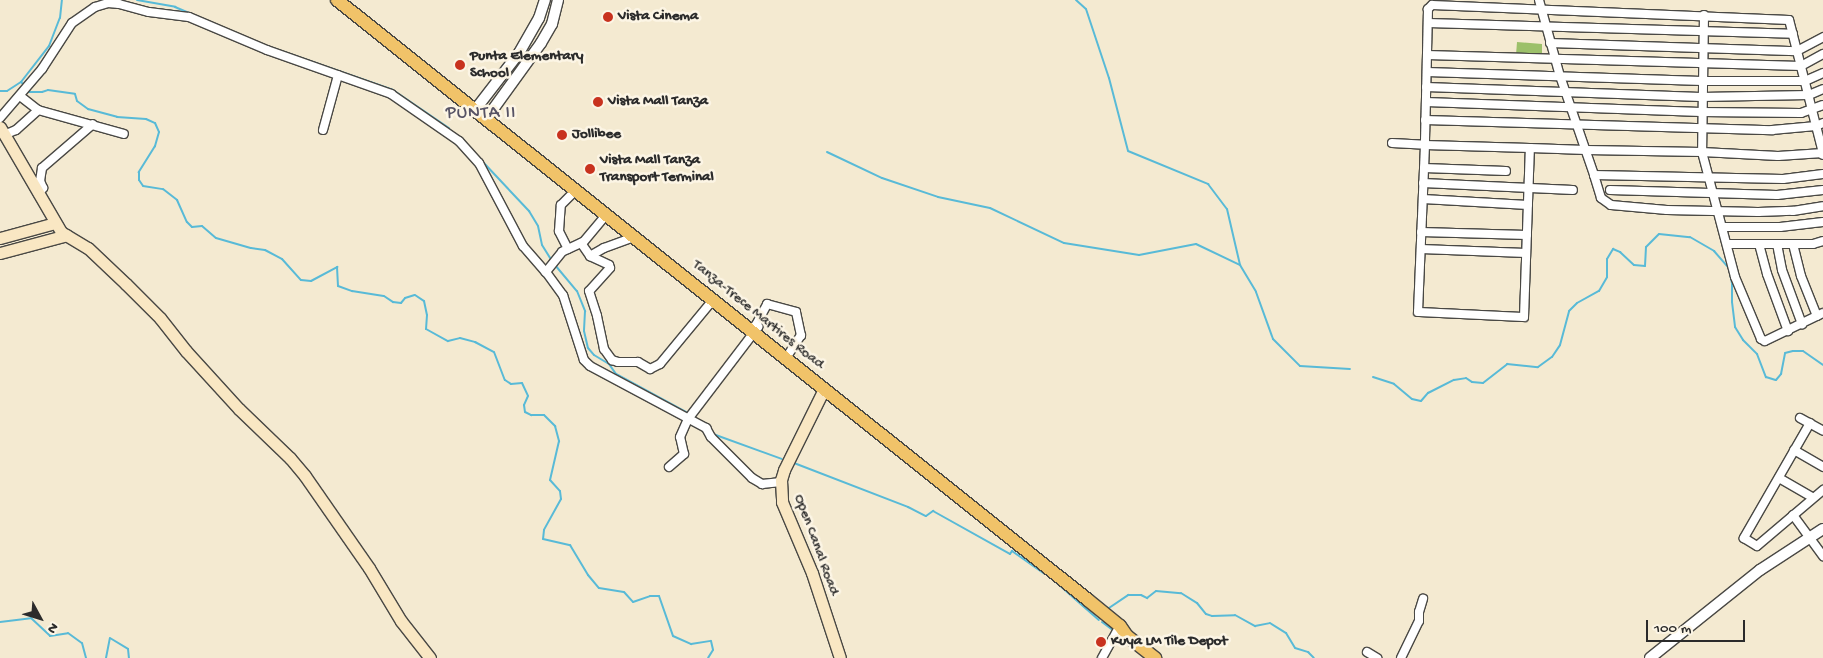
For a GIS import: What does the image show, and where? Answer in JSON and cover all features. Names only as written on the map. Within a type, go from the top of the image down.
[{"type":"main road","name":"Tanza-Trece Martires Road","points":[[337,0],[1096,606],[1116,623],[1127,636],[1155,658]]},
{"type":"main road","points":[[2,131],[61,232],[88,248],[126,284],[160,318],[186,351],[239,409],[290,458],[305,476],[369,568],[401,621],[430,658]]},
{"type":"main road","points":[[0,238],[56,223]]},
{"type":"main road","points":[[0,253],[66,235]]},
{"type":"main road","name":"Open Canal Road","points":[[824,389],[784,470],[781,482],[782,502],[812,573],[840,658]]},
{"type":"street","points":[[475,110],[519,53],[539,18],[545,0]]},
{"type":"street","points":[[486,119],[541,43],[552,24],[558,0]]},
{"type":"street","points":[[1516,0],[1519,10]]},
{"type":"street","points":[[1539,0],[1560,76],[1601,198],[1607,204],[1667,210],[1766,212],[1823,206]]},
{"type":"street","points":[[0,118],[42,69],[72,23],[95,7],[108,3],[189,17],[267,50],[391,94],[459,141],[479,163],[523,246],[563,294],[584,360],[590,366],[706,428],[711,437],[752,478],[762,484],[781,482]]},
{"type":"street","points":[[1392,143],[1425,145],[1530,148],[1586,150],[1702,152],[1778,156],[1823,153],[1820,125],[1812,110],[1789,20],[1704,15],[1432,6],[1428,9],[1426,120],[1425,145],[1424,168],[1422,199],[1418,312],[1524,317],[1530,148]]},
{"type":"street","points":[[1704,15],[1701,97],[1702,152],[1728,244],[1735,277],[1762,339],[1765,341],[1820,315],[1801,276],[1793,244]]},
{"type":"street","points":[[1428,24],[1793,34]]},
{"type":"street","points":[[1550,43],[1797,50],[1823,37]]},
{"type":"street","points":[[1427,54],[1555,60],[1801,66],[1823,54]]},
{"type":"street","points":[[1427,72],[1702,81],[1805,81],[1823,73]]},
{"type":"street","points":[[323,130],[338,75]]},
{"type":"street","points":[[1426,87],[1701,97],[1808,95],[1823,90]]},
{"type":"street","points":[[20,96],[38,110],[124,134]]},
{"type":"street","points":[[1426,102],[1701,112],[1801,113],[1823,105]]},
{"type":"street","points":[[2,131],[16,130],[38,110]]},
{"type":"street","points":[[1426,120],[1577,126],[1772,130],[1820,125]]},
{"type":"street","points":[[38,194],[43,188],[40,181],[42,168],[93,124]]},
{"type":"street","points":[[1424,168],[1506,171]]},
{"type":"street","points":[[1594,175],[1783,179],[1823,174]]},
{"type":"street","points":[[1423,183],[1573,190]]},
{"type":"street","points":[[568,250],[559,230],[561,204],[576,190]]},
{"type":"street","points":[[1610,190],[1777,195],[1823,190]]},
{"type":"street","points":[[1422,199],[1528,205]]},
{"type":"street","points":[[546,272],[568,250],[581,243],[606,215]]},
{"type":"street","points":[[1723,227],[1780,227],[1823,222]]},
{"type":"street","points":[[1421,232],[1527,235]]},
{"type":"street","points":[[590,256],[604,248],[634,237]]},
{"type":"street","points":[[1728,244],[1823,242]]},
{"type":"street","points":[[581,243],[590,256],[609,265],[610,268],[589,291],[604,349],[612,360],[618,362],[638,362],[650,368],[660,364],[713,300]]},
{"type":"street","points":[[1760,244],[1767,274],[1788,331]]},
{"type":"street","points":[[1776,244],[1782,270],[1802,324]]},
{"type":"street","points":[[1421,249],[1526,253]]},
{"type":"street","points":[[669,467],[684,454],[680,437],[688,419],[754,333],[767,304],[796,312],[801,334],[786,358]]},
{"type":"street","points":[[1800,418],[1823,431]]},
{"type":"street","points":[[1810,423],[1744,538],[1757,546],[1823,490]]},
{"type":"street","points":[[1794,450],[1823,467]]},
{"type":"street","points":[[1779,478],[1814,498]]},
{"type":"street","points":[[1793,515],[1823,556]]},
{"type":"street","points":[[1650,658],[1760,570],[1823,529]]},
{"type":"street","points":[[1401,658],[1419,621],[1422,599]]},
{"type":"street","points":[[1102,658],[1116,623]]},
{"type":"street","points":[[1367,652],[1377,658]]},
{"type":"green space","points":[[1517,42],[1542,44],[1542,57],[1516,55]]},
{"type":"waterway","points":[[21,82],[49,46],[60,18],[62,0]]},
{"type":"waterway","points":[[137,0],[175,7],[267,46],[393,90],[449,128]]},
{"type":"waterway","points":[[1076,0],[1086,9],[1109,78],[1128,151],[1208,184],[1227,209],[1240,265],[1256,292],[1273,339],[1300,366],[1350,369]]},
{"type":"waterway","points":[[0,91],[7,91],[21,82],[23,84]]},
{"type":"waterway","points":[[29,92],[48,90],[75,94],[77,101],[88,109],[117,117],[146,119],[155,123],[159,132],[155,146],[139,172],[139,180],[143,186],[163,189],[177,200],[187,222],[192,227],[202,226],[216,238],[265,250],[282,259],[301,280],[311,281],[337,267],[338,286],[352,291],[384,296],[393,302],[401,303],[405,298],[415,295],[424,301],[427,315],[426,329],[448,341],[460,338],[475,342],[494,352],[505,380],[511,384],[522,383],[528,396],[524,405],[525,412],[531,415],[544,415],[555,426],[559,441],[550,480],[560,491],[561,499],[544,530],[543,539],[570,545],[588,575],[599,588],[624,592],[633,602],[650,596],[659,596],[673,636],[691,644],[711,641],[713,650],[708,658]]},
{"type":"waterway","points":[[827,152],[882,178],[938,197],[990,208],[1064,243],[1139,255],[1196,244],[1240,265]]},
{"type":"waterway","points":[[482,161],[529,211],[538,226],[542,245],[552,261]]},
{"type":"waterway","points":[[1373,377],[1394,384],[1412,399],[1421,401],[1428,393],[1454,380],[1466,378],[1472,382],[1483,383],[1507,364],[1538,367],[1552,357],[1560,345],[1569,311],[1577,303],[1599,291],[1607,277],[1607,259],[1613,249],[1620,252],[1634,265],[1645,266],[1646,247],[1659,234],[1690,237],[1714,251],[1729,268],[1735,327],[1743,340],[1757,354],[1766,377],[1776,380],[1781,374],[1785,353],[1793,351],[1803,351],[1823,365]]},
{"type":"waterway","points":[[555,265],[577,291],[585,311],[584,331],[588,348],[594,355],[609,364],[616,374],[686,412]]},
{"type":"waterway","points":[[713,434],[782,459]]},
{"type":"waterway","points":[[794,463],[908,507],[926,516],[933,511],[1010,554],[1012,551],[1044,573]]},
{"type":"waterway","points":[[1050,577],[1099,620]]},
{"type":"waterway","points":[[1106,610],[1128,595],[1141,595],[1147,598],[1156,591],[1181,593],[1197,603],[1206,614],[1212,616],[1235,615],[1255,626],[1270,623],[1286,633],[1295,648],[1308,652],[1314,658]]},
{"type":"waterway","points":[[0,622],[31,618],[50,636],[68,633],[82,643],[86,658]]},
{"type":"waterway","points":[[1102,622],[1114,631]]},
{"type":"waterway","points":[[106,658],[110,638],[128,649],[129,658]]},
{"type":"place","name":"Vista Cinema","points":[[608,17]]},
{"type":"place","name":"Punta Elementary School","points":[[460,65]]},
{"type":"place","name":"Vista Mall Tanza","points":[[598,102]]},
{"type":"place","name":"Jollibee","points":[[562,135]]},
{"type":"place","name":"Vista Mall Tanza Transport Terminal","points":[[590,169]]},
{"type":"place","name":"Kuya LM Tile Depot","points":[[1101,642]]},
{"type":"district","name":"PUNTA II","points":[[481,114]]}]
